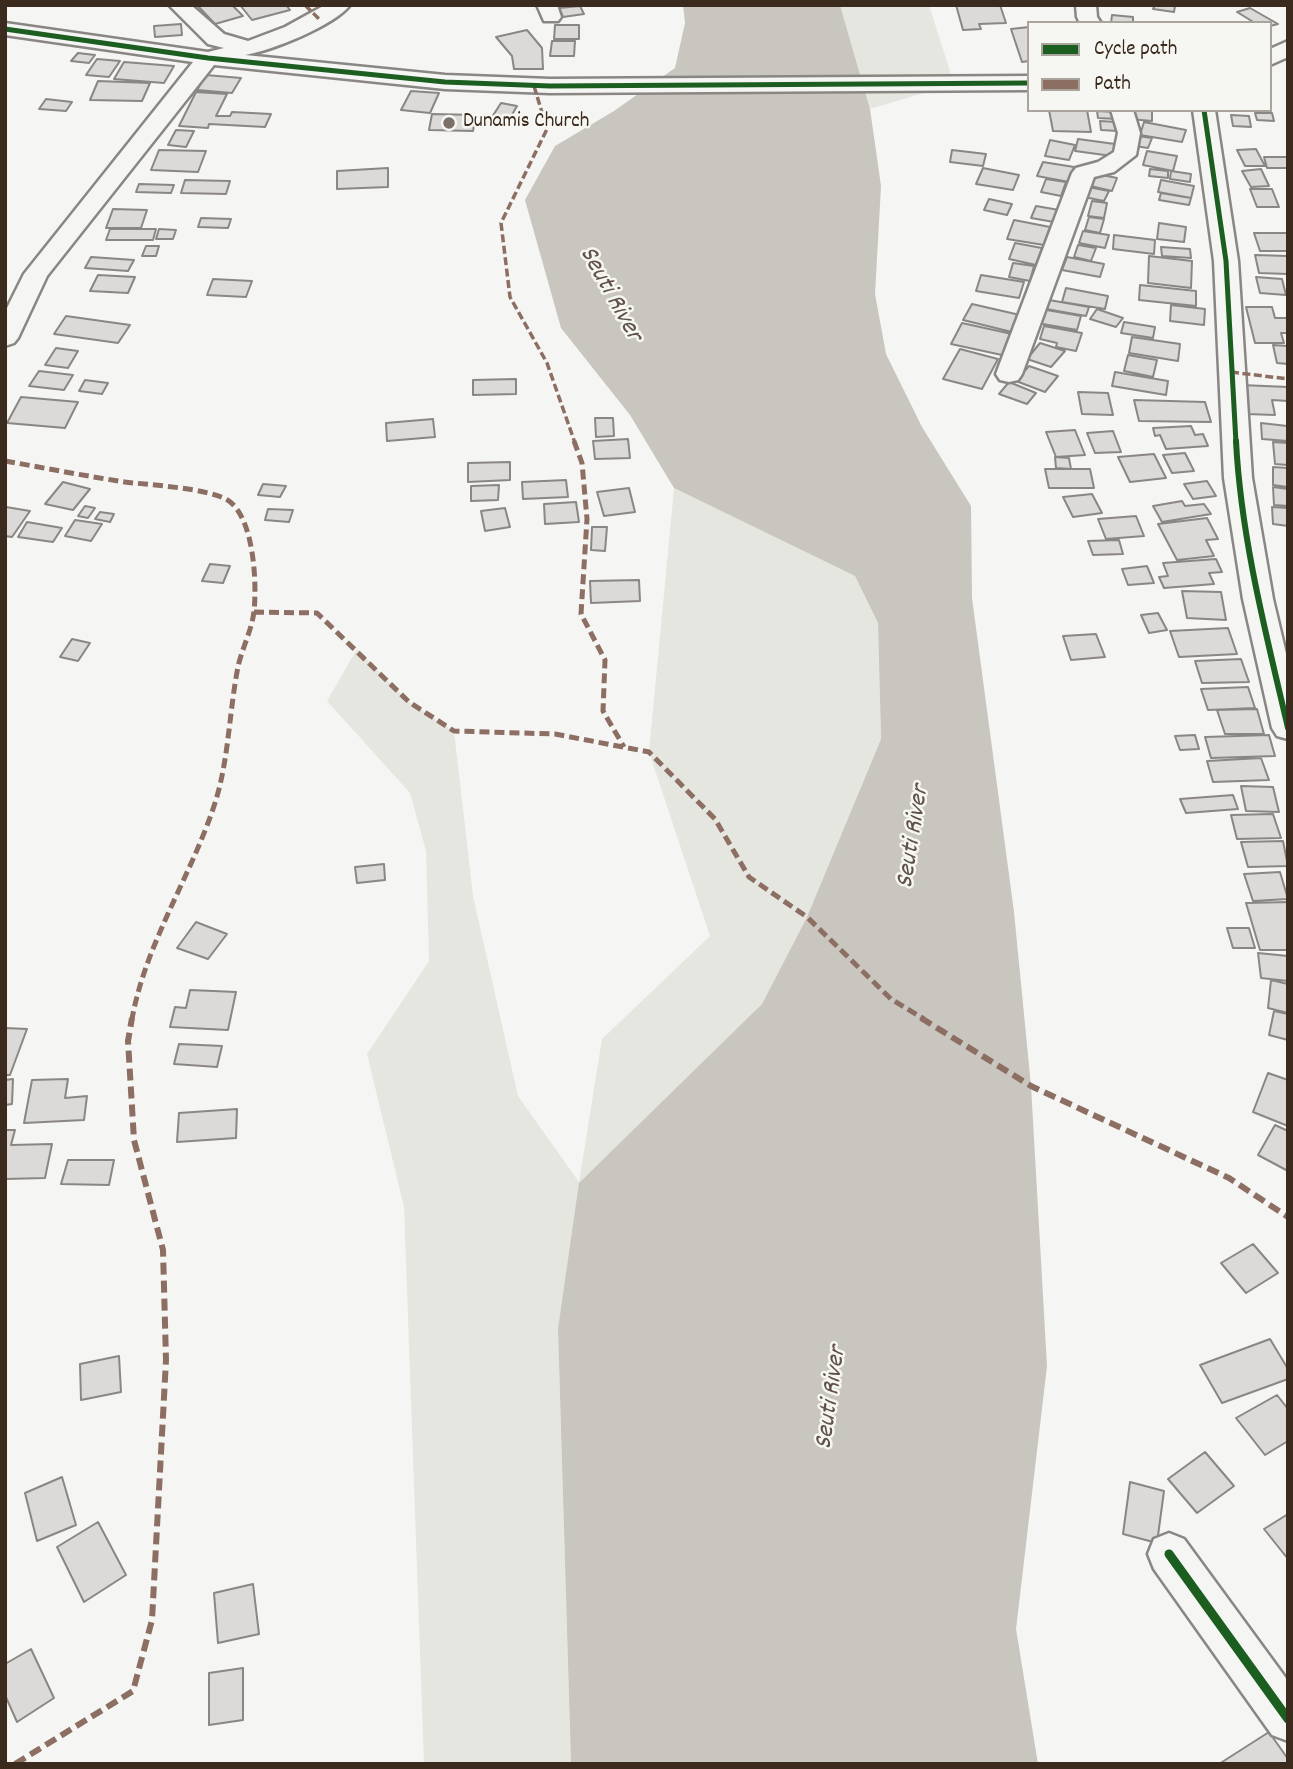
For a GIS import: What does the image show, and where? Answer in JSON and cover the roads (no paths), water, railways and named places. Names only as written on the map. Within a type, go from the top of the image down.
[{"type":"street","points":[[179,5],[216,39],[254,48]]},
{"type":"street","points":[[5,338],[36,274],[208,58],[254,48],[319,19],[340,5]]},
{"type":"street","points":[[5,29],[208,58],[445,82],[550,86],[1027,83]]},
{"type":"street","points":[[1272,58],[1288,47]]},
{"type":"street","points":[[1009,374],[1084,173],[1106,167],[1125,155],[1129,133],[1123,112]]},
{"type":"street","points":[[1204,112],[1226,261],[1238,478],[1258,599],[1288,728]]},
{"type":"street","points":[[1169,1554],[1288,1719]]},
{"type":"water","name":"Seuti River","points":[[683,5],[840,5],[870,109],[881,186],[875,294],[886,354],[922,427],[971,506],[972,598],[1014,912],[1031,1086],[1047,1366],[1016,1629],[1038,1764],[571,1764],[558,1329],[579,1183],[762,1004],[807,917],[881,739],[878,623],[855,576],[674,488],[630,415],[561,328],[525,200],[555,146],[614,111],[675,68],[685,23]]},
{"type":"place","name":"Dunamis Church","points":[[449,123]]}]
